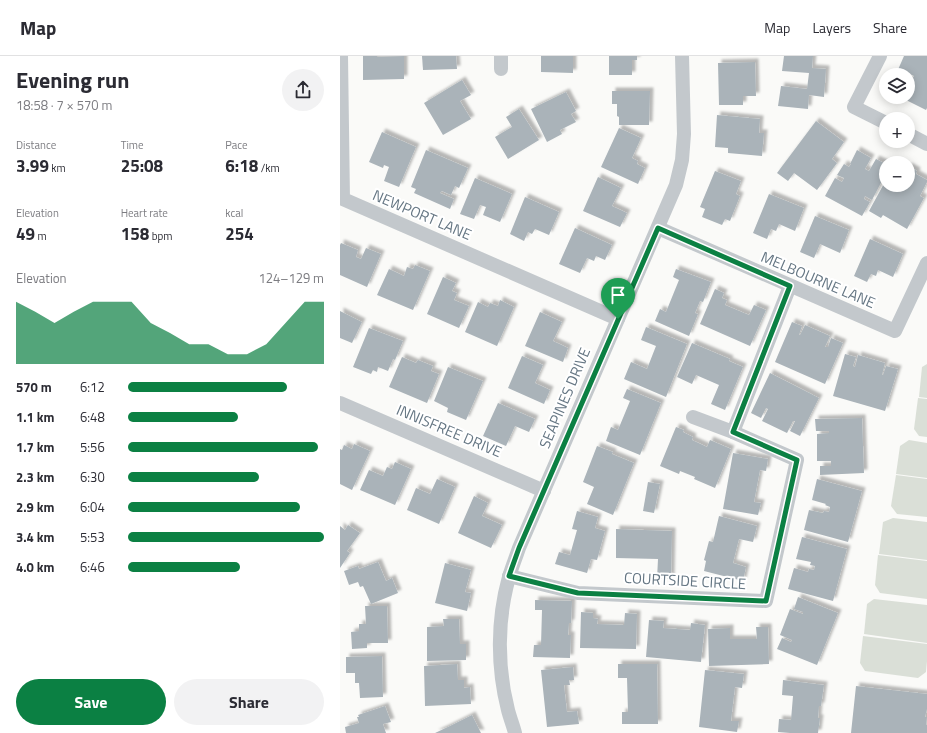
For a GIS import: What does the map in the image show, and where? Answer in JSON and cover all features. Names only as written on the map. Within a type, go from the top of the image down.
[{"type":"street","name":"NEWPORT LANE","points":[[341,56],[343,199],[618,319]]},
{"type":"street","name":"SEAPINES DRIVE","points":[[515,733],[504,690],[500,657],[500,626],[509,576],[519,548],[676,185],[682,160],[684,134],[682,56]]},
{"type":"street","points":[[879,120],[854,107],[880,56]]},
{"type":"street","points":[[915,138],[927,144]]},
{"type":"street","name":"MELBOURNE LANE","points":[[658,228],[895,331],[927,262]]},
{"type":"street","points":[[733,432],[790,286]]},
{"type":"street","name":"INNISFREE DRIVE","points":[[340,403],[544,491]]},
{"type":"street","name":"COURTSIDE CIRCLE","points":[[509,576],[578,593],[766,601],[797,460],[733,432],[693,417]]},
{"type":"shaded area","points":[[927,364],[927,398],[919,397],[922,367]]},
{"type":"shaded area","points":[[918,398],[927,399],[927,437],[919,436],[914,429]]},
{"type":"shaded area","points":[[909,440],[927,443],[927,478],[896,474],[900,446]]},
{"type":"shaded area","points":[[896,475],[927,479],[927,517],[897,514],[891,506]]},
{"type":"shaded area","points":[[893,518],[927,522],[927,560],[879,554],[883,522]]},
{"type":"shaded area","points":[[878,555],[927,561],[927,599],[880,593],[875,585]]},
{"type":"shaded area","points":[[874,599],[927,605],[927,643],[864,634],[867,604]]},
{"type":"shaded area","points":[[863,636],[927,644],[926,672],[918,678],[865,671],[860,663]]},
{"type":"building","points":[[363,56],[404,56],[404,79],[363,80]]},
{"type":"building","points":[[422,56],[456,56],[457,69],[423,70]]},
{"type":"building","points":[[541,56],[573,56],[573,73],[541,72]]},
{"type":"building","points":[[609,56],[637,56],[637,60],[632,60],[632,75],[609,75]]},
{"type":"building","points":[[784,56],[813,56],[812,68],[826,69],[824,97],[809,95],[808,109],[778,106],[781,86],[807,89],[809,73],[782,71]]},
{"type":"building","points":[[904,56],[927,56],[926,110],[914,104],[915,68],[899,68]]},
{"type":"building","points":[[755,62],[756,96],[743,96],[743,105],[719,105],[718,63]]},
{"type":"building","points":[[462,80],[471,95],[460,101],[471,119],[443,135],[424,103]]},
{"type":"building","points":[[612,91],[650,91],[649,125],[619,125],[617,104],[612,104]]},
{"type":"building","points":[[566,92],[576,111],[571,114],[576,122],[560,130],[562,134],[547,142],[531,109]]},
{"type":"building","points":[[519,109],[539,140],[508,159],[495,137],[512,127],[506,117]]},
{"type":"building","points":[[717,115],[760,119],[759,133],[764,133],[762,156],[728,153],[728,148],[715,147]]},
{"type":"building","points":[[816,121],[844,142],[832,159],[837,163],[817,190],[794,173],[788,181],[777,173]]},
{"type":"building","points":[[619,128],[641,138],[632,158],[638,161],[637,164],[645,168],[638,184],[601,167]]},
{"type":"building","points":[[382,132],[416,147],[399,187],[384,181],[389,167],[384,165],[383,168],[369,162]]},
{"type":"building","points":[[426,150],[468,168],[459,188],[455,186],[451,195],[442,191],[440,193],[454,199],[450,209],[414,193],[416,189],[411,187]]},
{"type":"building","points":[[857,150],[871,158],[865,169],[869,171],[876,159],[879,160],[879,186],[872,200],[865,196],[864,199],[870,202],[862,216],[825,196],[835,178],[842,182],[844,178],[837,175],[844,164],[849,167]]},
{"type":"building","points":[[915,170],[917,171],[916,174],[927,180],[920,196],[924,198],[907,229],[883,215],[881,218],[869,211],[879,192],[915,192]]},
{"type":"building","points":[[715,171],[741,181],[736,194],[740,196],[730,221],[725,219],[722,225],[702,217],[705,209],[700,207]]},
{"type":"building","points":[[598,177],[621,188],[612,206],[627,213],[620,227],[583,211]]},
{"type":"building","points":[[475,178],[512,194],[500,222],[483,215],[486,207],[480,205],[474,219],[460,214]]},
{"type":"building","points":[[769,194],[804,208],[795,231],[779,224],[776,231],[771,229],[767,239],[753,233]]},
{"type":"building","points":[[525,197],[559,212],[549,235],[535,229],[532,234],[528,232],[524,241],[510,234]]},
{"type":"building","points":[[815,216],[849,230],[840,253],[820,244],[814,258],[800,252]]},
{"type":"building","points":[[575,228],[612,245],[605,260],[596,256],[594,261],[587,258],[580,273],[559,264]]},
{"type":"building","points":[[870,239],[903,254],[893,277],[878,270],[876,276],[871,274],[867,282],[854,276]]},
{"type":"building","points":[[341,243],[358,250],[356,257],[361,259],[366,248],[381,254],[367,287],[340,275]]},
{"type":"building","points":[[415,265],[430,271],[413,310],[377,295],[389,269],[404,276],[407,267],[413,269]]},
{"type":"building","points":[[676,269],[711,282],[703,302],[700,301],[695,313],[698,314],[689,336],[655,321],[660,309],[666,312],[679,280],[673,277]]},
{"type":"building","points":[[443,277],[456,283],[452,291],[457,293],[454,300],[469,306],[459,328],[427,314]]},
{"type":"building","points":[[715,289],[724,293],[722,298],[727,300],[725,305],[749,315],[754,305],[766,310],[750,346],[700,324]]},
{"type":"building","points":[[500,300],[514,307],[497,346],[465,332],[478,302],[488,307],[490,303],[498,306]]},
{"type":"building","points":[[340,311],[362,322],[352,343],[340,338]]},
{"type":"building","points":[[540,312],[562,322],[553,341],[568,348],[563,362],[525,346]]},
{"type":"building","points":[[792,322],[802,326],[799,335],[805,325],[830,336],[825,347],[828,347],[831,338],[843,343],[825,384],[775,362]]},
{"type":"building","points":[[646,327],[687,344],[666,397],[624,379],[631,362],[647,369],[656,346],[641,340]]},
{"type":"building","points":[[369,328],[403,341],[395,360],[393,359],[388,371],[378,367],[377,372],[373,370],[371,374],[353,367]]},
{"type":"building","points":[[692,343],[730,359],[729,361],[743,367],[725,410],[711,404],[719,385],[696,375],[692,384],[677,377]]},
{"type":"building","points":[[845,354],[856,357],[853,366],[855,367],[858,355],[885,363],[882,375],[886,366],[898,369],[885,411],[833,396]]},
{"type":"building","points":[[522,356],[543,365],[535,383],[550,390],[544,404],[508,388]]},
{"type":"building","points":[[402,357],[416,363],[418,360],[433,366],[431,371],[439,374],[427,403],[389,387]]},
{"type":"building","points":[[448,367],[483,381],[466,420],[447,412],[448,408],[434,401]]},
{"type":"building","points":[[770,373],[819,398],[800,436],[790,431],[795,421],[793,421],[787,433],[762,421],[768,409],[766,408],[761,418],[751,413]]},
{"type":"building","points":[[627,389],[661,403],[640,455],[606,441],[611,427],[618,430],[630,401],[623,398]]},
{"type":"building","points":[[498,403],[535,419],[529,432],[515,426],[506,446],[483,436]]},
{"type":"building","points":[[862,418],[864,473],[820,475],[820,466],[831,466],[831,461],[817,461],[817,434],[829,433],[829,431],[816,431],[815,419]]},
{"type":"building","points":[[676,427],[684,430],[683,432],[693,437],[692,440],[707,447],[710,440],[731,449],[715,488],[680,471],[679,474],[660,466]]},
{"type":"building","points":[[354,444],[370,451],[352,490],[340,484],[340,449],[342,450],[344,445],[352,449]]},
{"type":"building","points":[[597,446],[613,452],[612,454],[634,463],[613,515],[587,504],[594,487],[583,482]]},
{"type":"building","points":[[733,453],[768,459],[766,471],[760,470],[754,502],[761,503],[758,515],[723,509]]},
{"type":"building","points":[[395,462],[411,469],[395,505],[360,490],[369,470],[383,476],[387,467],[392,469]]},
{"type":"building","points":[[437,479],[455,487],[439,524],[407,510],[416,488],[430,494]]},
{"type":"building","points":[[817,479],[862,491],[848,542],[804,530],[809,510],[823,513],[824,511],[829,512],[830,507],[825,505],[826,504],[812,500]]},
{"type":"building","points":[[648,482],[660,484],[654,513],[643,511]]},
{"type":"building","points":[[474,496],[488,503],[482,516],[502,525],[491,548],[458,533]]},
{"type":"building","points":[[577,511],[598,517],[595,528],[605,531],[597,560],[591,559],[587,573],[555,564],[559,552],[570,555],[577,530],[572,529]]},
{"type":"building","points":[[719,516],[757,526],[753,542],[739,539],[733,563],[746,567],[743,581],[704,571],[706,561],[704,560],[709,541],[713,542]]},
{"type":"building","points":[[348,525],[360,533],[347,551],[350,553],[340,568],[340,526],[345,530]]},
{"type":"building","points":[[616,529],[672,531],[671,579],[657,579],[658,559],[616,558]]},
{"type":"building","points":[[802,537],[847,549],[833,601],[788,589],[794,568],[808,572],[809,569],[814,570],[815,566],[810,565],[811,562],[796,559]]},
{"type":"building","points":[[378,562],[386,581],[392,578],[398,593],[371,604],[363,586],[360,587],[358,582],[349,585],[344,571],[358,566],[359,569]]},
{"type":"building","points":[[445,563],[471,570],[465,592],[471,593],[467,611],[435,603]]},
{"type":"building","points":[[798,597],[838,613],[817,665],[777,649],[782,638],[791,642],[792,640],[780,635],[790,609],[803,614],[803,612],[794,609]]},
{"type":"building","points":[[535,600],[572,601],[571,623],[569,623],[568,635],[571,635],[570,658],[533,657],[534,645],[541,645],[542,610],[535,610]]},
{"type":"building","points":[[365,606],[387,606],[388,643],[367,643],[367,648],[352,649],[351,632],[359,631],[359,624],[366,624]]},
{"type":"building","points":[[581,612],[593,613],[593,618],[598,619],[597,624],[624,625],[625,613],[637,614],[636,649],[580,648]]},
{"type":"building","points":[[443,619],[459,619],[460,644],[466,644],[466,660],[427,661],[427,627],[444,626]]},
{"type":"building","points":[[649,620],[664,621],[663,628],[690,630],[691,623],[705,625],[701,662],[646,657]]},
{"type":"building","points":[[756,627],[768,627],[769,664],[709,666],[708,629],[730,628],[730,639],[757,639]]},
{"type":"building","points":[[382,656],[383,697],[360,698],[359,683],[355,683],[355,673],[346,673],[346,657]]},
{"type":"building","points":[[457,664],[458,680],[464,680],[464,688],[470,687],[471,704],[425,706],[424,666]]},
{"type":"building","points":[[618,664],[657,664],[658,724],[622,724],[622,712],[628,712],[627,678],[618,678]]},
{"type":"building","points":[[573,667],[574,680],[569,680],[570,685],[564,685],[567,712],[577,711],[579,724],[547,727],[541,670]]},
{"type":"building","points":[[705,670],[744,674],[742,688],[735,687],[731,721],[739,721],[737,732],[699,727]]},
{"type":"building","points":[[783,680],[824,685],[821,706],[819,706],[818,718],[820,718],[818,733],[778,732],[779,719],[791,720],[793,696],[782,695]]},
{"type":"building","points":[[856,686],[927,694],[927,709],[925,717],[927,717],[927,733],[851,733]]},
{"type":"building","points":[[385,706],[391,722],[383,724],[386,733],[346,733],[345,727],[359,723],[357,717],[359,717],[358,715]]},
{"type":"building","points":[[472,715],[481,733],[435,733],[450,726]]},
{"type":"route","points":[[658,228],[790,286],[733,432],[797,460],[766,601],[578,593],[509,576],[519,548],[618,319],[658,228]]}]
